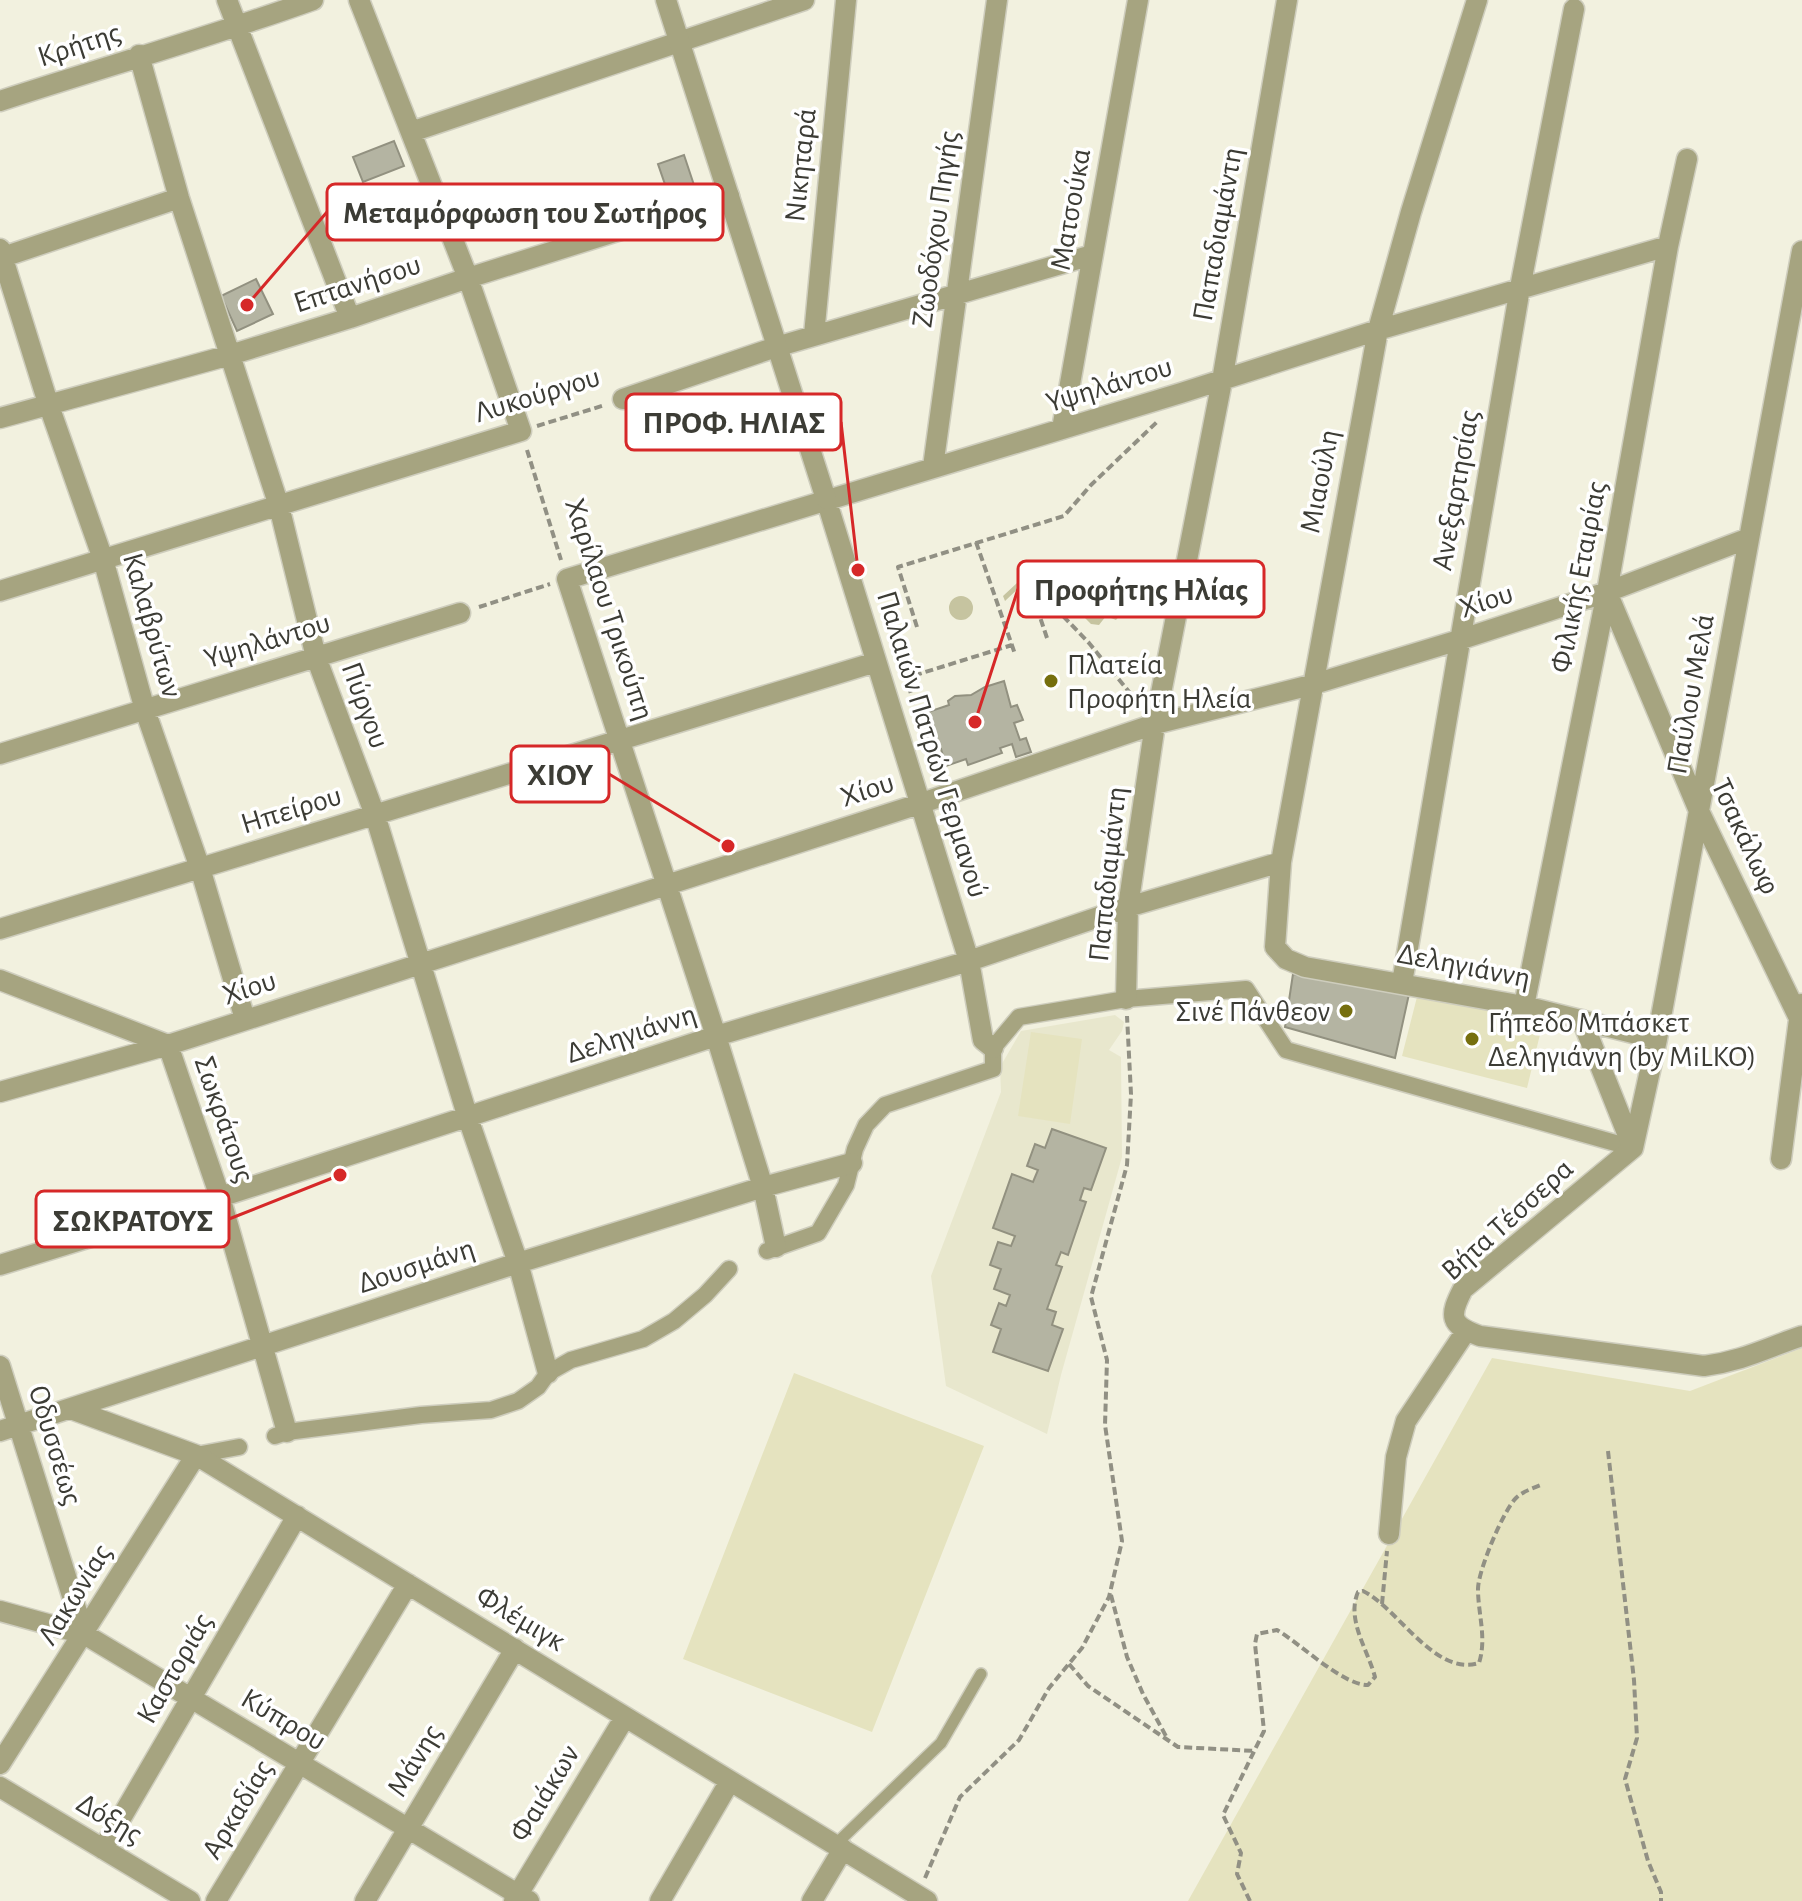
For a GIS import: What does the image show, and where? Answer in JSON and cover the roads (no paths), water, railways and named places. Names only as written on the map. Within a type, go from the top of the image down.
[{"type":"street","points":[[227,0],[350,318]]},
{"type":"street","name":"Κρήτης","points":[[0,101],[139,55],[238,27],[313,0]]},
{"type":"street","points":[[359,0],[468,278]]},
{"type":"street","name":"Παλαιών Πατρών Γερμανού","points":[[666,0],[826,499],[969,961],[983,1040],[993,1048]]},
{"type":"street","points":[[411,132],[804,0]]},
{"type":"street","name":"Νικηταρά","points":[[814,335],[846,0]]},
{"type":"street","name":"Ζωοδόχου Πηγής","points":[[933,467],[997,0]]},
{"type":"street","name":"Ματσούκα","points":[[1062,429],[1138,0]]},
{"type":"street","name":"Παπαδιαμάντη","points":[[1126,999],[1128,907],[1155,724],[1222,381],[1287,0]]},
{"type":"street","name":"Μιαούλη","points":[[1305,967],[1286,959],[1275,947],[1281,862],[1311,685],[1378,330],[1415,198],[1477,0]]},
{"type":"street","name":"Ανεξαρτησίας","points":[[1402,983],[1520,288],[1574,9]]},
{"type":"street","name":"Πύργου","points":[[139,55],[179,198],[279,506],[316,657],[375,815],[468,1118],[518,1263],[548,1373]]},
{"type":"street","name":"Φιλικής Εταιρίας","points":[[1524,1006],[1607,592],[1668,246],[1687,159]]},
{"type":"street","name":"Επτανήσου","points":[[0,418],[230,355],[729,196]]},
{"type":"street","points":[[1,255],[179,198]]},
{"type":"street","name":"Υψηλάντου","points":[[567,579],[1222,381],[1378,330],[1668,246]]},
{"type":"street","name":"Παύλου Μελά","points":[[1633,1148],[1657,1039],[1802,251]]},
{"type":"street","name":"Καλαβρύτων","points":[[1,255],[48,403],[103,559],[145,710],[200,868],[245,1019]]},
{"type":"street","name":"Λυκούργου","points":[[623,399],[814,335],[1092,255]]},
{"type":"street","name":"Λυκούργου","points":[[0,591],[521,431],[468,278]]},
{"type":"street","name":"Χίου","points":[[0,1092],[168,1045],[919,804],[1155,724],[1311,685],[1459,640],[1607,592],[1749,538]]},
{"type":"street","name":"Χαρίλαου Τρικούπη","points":[[567,579],[763,1187],[772,1249]]},
{"type":"street","name":"Τσακάλωφ","points":[[1607,592],[1699,811],[1801,1012]]},
{"type":"street","name":"Υψηλάντου","points":[[0,754],[460,613]]},
{"type":"street","name":"Ηπείρου","points":[[2,925],[200,868],[876,662]]},
{"type":"street","name":"Δεληγιάννη","points":[[0,1265],[468,1118],[716,1036],[969,961],[1128,907],[1281,862]]},
{"type":"street","name":"Δεληγιάννη","points":[[1305,967],[1524,1006],[1657,1039]]},
{"type":"street","name":"Σωκράτους","points":[[0,980],[168,1045],[220,1197],[264,1346],[281,1434]]},
{"type":"street","points":[[772,1249],[818,1233],[846,1185],[855,1149],[866,1125],[885,1105],[993,1069],[993,1048],[1019,1017],[1126,999],[1246,989],[1286,1050],[1633,1148]]},
{"type":"street","points":[[1781,1159],[1801,1012]]},
{"type":"street","points":[[1582,1020],[1633,1148]]},
{"type":"street","name":"Βήτα Τέσσερα","points":[[1633,1148],[1463,1289],[1453,1308],[1455,1321],[1466,1331],[1480,1336],[1704,1366],[1760,1354],[1802,1336]]},
{"type":"street","name":"Δουσμάνη","points":[[9,1428],[518,1263],[763,1187],[852,1163]]},
{"type":"street","points":[[281,1434],[421,1415],[491,1410],[518,1401],[538,1387],[548,1373],[571,1360],[643,1339],[674,1321],[705,1295],[729,1269]]},
{"type":"street","points":[[1389,1534],[1396,1457],[1406,1421],[1466,1331]]},
{"type":"street","name":"Οδυσσέως","points":[[0,1366],[9,1428],[84,1634]]},
{"type":"street","name":"Φλέμιγκ","points":[[71,1409],[196,1455],[923,1898]]},
{"type":"street","points":[[196,1455],[239,1447]]},
{"type":"street","name":"Λακωνίας","points":[[0,1764],[196,1455]]},
{"type":"street","name":"Καστοριάς","points":[[103,1849],[297,1516]]},
{"type":"street","name":"Αρκαδίας","points":[[216,1901],[408,1584]]},
{"type":"street","name":"Κύπρου","points":[[0,1611],[84,1634],[520,1899]]},
{"type":"street","name":"Μάνης","points":[[365,1901],[515,1649]]},
{"type":"street","name":"Φαιάκων","points":[[520,1899],[625,1717]]},
{"type":"street","points":[[660,1901],[730,1781]]},
{"type":"street","name":"Δόξης","points":[[0,1787],[190,1901]]},
{"type":"street","points":[[812,1901],[839,1847]]},
{"type":"lane","points":[[839,1847],[941,1743],[981,1674]]},
{"type":"place","name":"Μεταμόρφωση του Σωτήρος","points":[[247,305]]},
{"type":"place","name":"ΠΡΟΦ. ΗΛΙΑΣ","points":[[858,570]]},
{"type":"place","name":"Πλατεία Προφήτη Ηλεία","points":[[1051,681]]},
{"type":"place","name":"Προφήτης Ηλίας","points":[[975,722]]},
{"type":"place","name":"ΧΙΟΥ","points":[[728,846]]},
{"type":"place","name":"Σινέ Πάνθεον","points":[[1346,1011]]},
{"type":"place","name":"Γήπεδο Μπάσκετ Δεληγιάννη (by MiLKO)","points":[[1472,1039]]},
{"type":"place","name":"ΣΩΚΡΑΤΟΥΣ","points":[[340,1175]]}]
